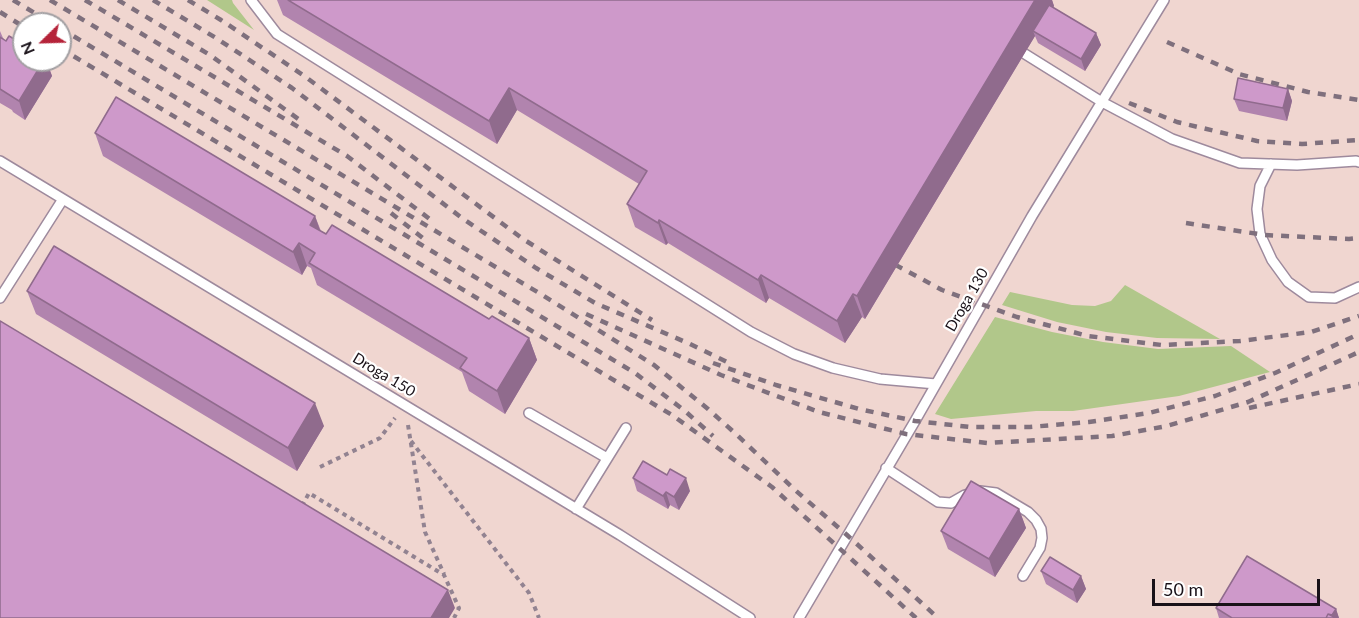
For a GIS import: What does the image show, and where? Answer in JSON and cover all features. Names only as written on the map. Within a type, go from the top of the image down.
[{"type":"lane","points":[[251,0],[278,34],[751,332],[794,354],[833,368],[880,379],[936,384]]},
{"type":"lane","name":"Droga 130","points":[[799,618],[1032,216],[1164,0]]},
{"type":"lane","points":[[1024,54],[1102,102],[1172,139],[1240,163],[1297,165],[1359,162]]},
{"type":"lane","name":"Droga 150","points":[[0,161],[576,509],[750,618]]},
{"type":"lane","points":[[1272,164],[1260,186],[1257,209],[1260,234],[1272,260],[1288,282],[1309,297],[1335,298],[1359,287]]},
{"type":"lane","points":[[0,298],[63,199]]},
{"type":"lane","points":[[529,413],[607,458]]},
{"type":"lane","points":[[576,509],[626,428]]},
{"type":"lane","points":[[886,468],[938,502],[951,503],[965,495],[980,492],[996,493],[1028,512],[1041,529],[1042,538],[1040,548],[1023,576]]},
{"type":"path","points":[[405,405],[424,532],[459,608],[454,618]]},
{"type":"path","points":[[320,467],[380,438],[405,405]]},
{"type":"path","points":[[411,441],[529,593],[539,618]]},
{"type":"path","points":[[299,512],[309,493],[444,574]]},
{"type":"shaded area","points":[[0,0],[1359,0],[1359,618],[0,618]]},
{"type":"green space","points":[[207,0],[232,0],[254,30]]},
{"type":"green space","points":[[1125,285],[1220,339],[1157,338],[1106,332],[1057,322],[1002,305],[1010,292],[1072,305],[1095,306],[1111,301]]},
{"type":"green space","points":[[995,317],[1052,332],[1158,349],[1231,346],[1270,372],[1179,396],[1073,411],[1036,411],[951,419],[935,414]]},
{"type":"building","points":[[288,0],[1035,0],[857,296],[853,294],[837,321],[761,275],[758,280],[659,220],[658,223],[627,204],[647,171],[509,88],[489,121]]},
{"type":"building","points":[[1049,5],[1096,33],[1081,59],[1033,31]]},
{"type":"building","points":[[9,36],[12,38],[12,72],[37,72],[19,101],[0,89],[0,37],[6,41]]},
{"type":"building","points":[[1238,78],[1288,89],[1283,108],[1234,99]]},
{"type":"building","points":[[116,97],[315,216],[310,225],[326,234],[332,225],[489,319],[492,316],[529,338],[497,391],[460,368],[467,358],[309,263],[315,253],[299,243],[293,252],[95,133]]},
{"type":"building","points":[[54,246],[315,403],[288,448],[27,291]]},
{"type":"building","points":[[0,321],[448,590],[431,618],[0,618]]},
{"type":"building","points":[[643,461],[667,475],[670,469],[686,478],[674,497],[666,492],[663,496],[633,478]]},
{"type":"building","points":[[971,481],[1019,509],[989,559],[941,531]]},
{"type":"building","points":[[1247,556],[1336,609],[1326,618],[1232,618],[1216,608]]},
{"type":"building","points":[[1050,557],[1081,576],[1073,590],[1041,571]]},
{"type":"railway","points":[[13,0],[33,12]]},
{"type":"railway","points":[[50,0],[544,296],[654,365],[708,409],[938,618]]},
{"type":"railway","points":[[85,0],[347,156],[431,220]]},
{"type":"railway","points":[[118,0],[210,55],[301,121]]},
{"type":"railway","points":[[153,0],[292,88],[462,218],[536,268],[595,303],[727,362]]},
{"type":"railway","points":[[188,0],[303,75],[523,239],[652,320]]},
{"type":"railway","points":[[0,12],[12,20]]},
{"type":"railway","points":[[72,35],[635,373],[685,411],[713,436]]},
{"type":"railway","points":[[1167,42],[1239,74],[1308,92],[1359,100]]},
{"type":"railway","points":[[72,55],[672,415],[772,487],[916,618]]},
{"type":"railway","points":[[1129,103],[1177,122],[1257,141],[1302,144],[1359,140]]},
{"type":"railway","points":[[391,213],[424,239]]},
{"type":"railway","points":[[1186,223],[1265,235],[1359,238]]},
{"type":"railway","points":[[881,257],[942,290],[1017,317],[1088,336],[1162,345],[1240,341],[1311,332],[1359,316]]},
{"type":"railway","points":[[586,314],[721,375],[819,412],[906,434],[987,443],[1112,436],[1167,426],[1248,402],[1359,352]]},
{"type":"railway","points":[[713,363],[776,385],[859,409],[915,421],[970,427],[1030,427],[1089,422],[1149,413],[1215,396],[1275,373],[1359,334]]},
{"type":"railway","points":[[1249,408],[1359,384]]}]
